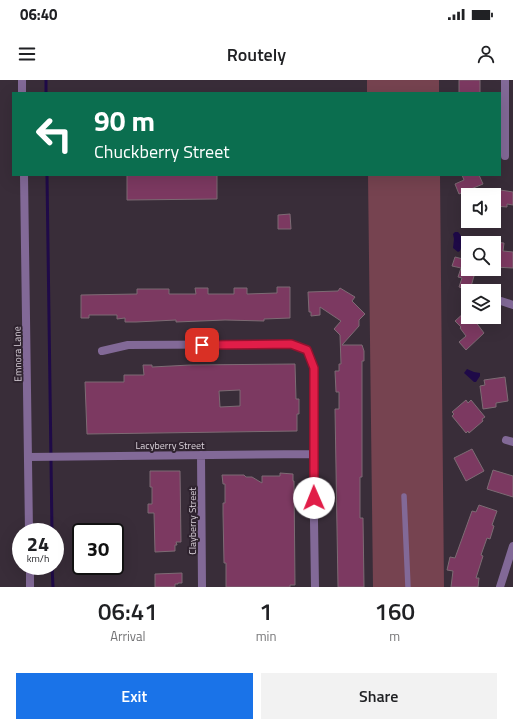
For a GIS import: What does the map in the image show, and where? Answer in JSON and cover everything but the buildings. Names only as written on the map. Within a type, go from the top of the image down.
[{"type":"street","points":[[22,80],[22,92]]},
{"type":"street","points":[[505,80],[505,156]]},
{"type":"street","name":"Emnora Lane","points":[[24,176],[31,457],[29,523]]},
{"type":"street","points":[[501,300],[513,305]]},
{"type":"street","points":[[102,351],[128,345],[291,344],[307,350],[314,368],[313,454],[315,587]]},
{"type":"street","name":"Lacyberry Street","points":[[31,457],[313,454]]},
{"type":"street","name":"Clayberry Street","points":[[201,455],[202,587]]},
{"type":"street","points":[[500,587],[513,546]]},
{"type":"street","points":[[30,575],[30,587]]},
{"type":"lane","points":[[404,496],[408,587]]},
{"type":"shaded area","points":[[367,80],[439,80],[439,92],[367,92]]},
{"type":"shaded area","points":[[368,176],[440,176],[444,587],[373,587]]},
{"type":"shaded area","points":[[458,232],[461,236],[461,249],[458,252],[453,248],[453,234]]},
{"type":"shaded area","points":[[467,369],[480,373],[480,376],[476,382],[464,373]]},
{"type":"waterway","points":[[46,80],[46,92]]},
{"type":"waterway","points":[[47,176],[52,523]]},
{"type":"waterway","points":[[52,575],[53,587]]},
{"type":"route","points":[[202,345],[291,344],[307,350],[314,368],[314,498]]}]
